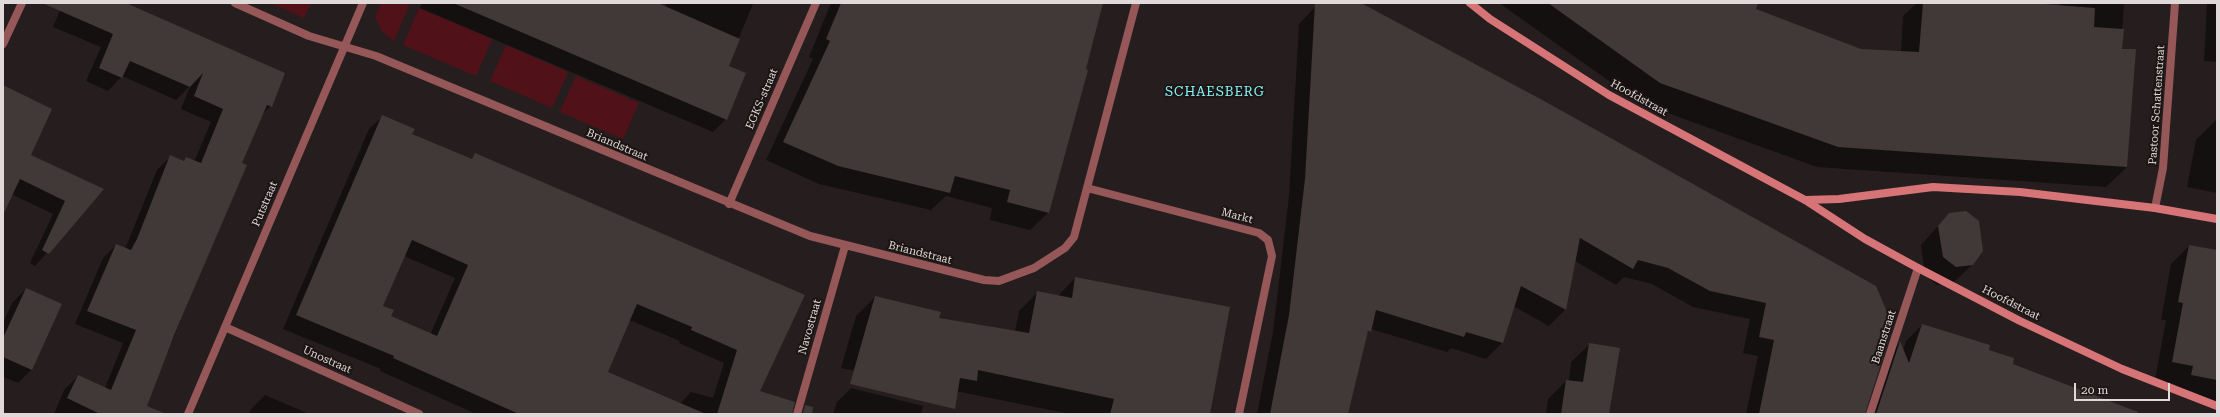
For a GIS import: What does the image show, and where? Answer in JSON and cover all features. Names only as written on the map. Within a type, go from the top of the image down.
[{"type":"street","points":[[3,44],[22,3]]},
{"type":"street","name":"Briandstraat","points":[[235,3],[309,36],[376,56],[729,204],[810,236],[844,246],[984,280],[999,281],[1034,268],[1065,248],[1074,237],[1087,188]]},
{"type":"street","name":"Putstraat","points":[[188,414],[363,3]]},
{"type":"street","name":"EGKS-straat","points":[[729,204],[816,3]]},
{"type":"street","points":[[1087,188],[1136,3]]},
{"type":"street","name":"Hoofdstraat","points":[[1470,3],[1490,19],[1609,95],[1805,200],[1865,239],[1918,268],[2020,321],[2122,368],[2217,406]]},
{"type":"street","name":"Pastoor Schattenstraat","points":[[2155,208],[2163,168],[2175,3]]},
{"type":"street","name":"Hoofdstraat","points":[[1805,200],[1839,199],[1933,187],[2020,192],[2155,208],[2217,219]]},
{"type":"street","name":"Markt","points":[[1087,188],[1259,233],[1268,240],[1272,256],[1239,414]]},
{"type":"street","name":"Navostraat","points":[[797,414],[844,246]]},
{"type":"street","name":"Baanstraat","points":[[1870,414],[1918,268]]},
{"type":"street","name":"Unostraat","points":[[225,327],[419,414]]},
{"type":"shaded area","points":[[270,3],[311,3],[304,18]]},
{"type":"shaded area","points":[[381,3],[410,3],[394,41],[382,31],[375,17]]},
{"type":"shaded area","points":[[419,8],[492,39],[476,76],[403,45]]},
{"type":"shaded area","points":[[506,45],[568,72],[552,108],[490,81]]},
{"type":"shaded area","points":[[576,76],[639,103],[623,139],[560,112]]},
{"type":"building","points":[[42,3],[126,3],[285,73],[272,107],[267,105],[242,163],[247,165],[175,333],[147,406],[166,414],[100,414],[67,398],[78,375],[111,390],[136,330],[87,311],[116,244],[131,250],[137,239],[170,155],[184,161],[186,157],[201,163],[223,109],[194,96],[203,73],[190,87],[130,61],[122,78],[99,68],[113,34]]},
{"type":"building","points":[[453,3],[658,3],[740,39],[729,66],[746,73],[727,120]]},
{"type":"building","points":[[841,3],[1103,3],[1086,69],[1088,70],[1049,213],[1007,202],[1010,190],[955,176],[950,193],[838,166],[783,142],[830,41],[826,39]]},
{"type":"building","points":[[1315,3],[1361,3],[1546,102],[1876,286],[1893,326],[1865,414],[1759,414],[1774,340],[1759,337],[1766,303],[1710,291],[1668,268],[1638,260],[1633,269],[1580,238],[1566,310],[1521,286],[1503,343],[1466,332],[1464,337],[1376,310],[1371,332],[1368,331],[1348,414],[1270,414],[1289,315],[1305,179]]},
{"type":"building","points":[[1548,3],[1758,3],[1756,9],[1861,49],[1919,52],[1923,3],[2032,3],[2095,8],[2094,27],[2124,29],[2122,49],[2136,49],[2127,167],[1838,147],[1660,83]]},
{"type":"building","points":[[3,85],[52,109],[31,155],[104,189],[49,254],[42,250],[65,201],[20,179],[3,215]]},
{"type":"building","points":[[382,115],[415,129],[412,134],[472,159],[475,153],[805,295],[760,391],[795,402],[792,414],[717,414],[737,350],[691,330],[692,327],[637,304],[608,372],[706,414],[519,414],[393,358],[394,356],[296,315]],"holes":[[[412,240],[468,265],[437,336],[391,316],[394,310],[383,306]]]},
{"type":"building","points":[[1966,211],[1979,221],[1983,251],[1973,265],[1956,267],[1943,257],[1938,226],[1949,213]]},
{"type":"building","points":[[2189,245],[2217,250],[2217,380],[2191,375],[2193,366],[2172,362],[2183,303],[2178,302]]},
{"type":"building","points":[[1075,277],[1230,307],[1210,414],[1110,414],[1114,399],[978,370],[977,381],[960,378],[955,409],[850,384],[875,296],[941,312],[939,318],[1029,333],[1037,291],[1072,298]]},
{"type":"building","points":[[26,288],[62,304],[32,370],[3,357],[3,338]]},
{"type":"building","points":[[1922,324],[1990,345],[1989,350],[2014,358],[2013,364],[2138,412],[2138,414],[1876,414],[1900,341],[1909,363]]},
{"type":"building","points":[[1589,343],[1620,348],[1609,414],[1561,414],[1566,380],[1583,382]]},
{"type":"building","points":[[805,405],[813,407],[812,414],[803,414]]},
{"type":"district","name":"SCHAESBERG","points":[[1215,92]]}]
